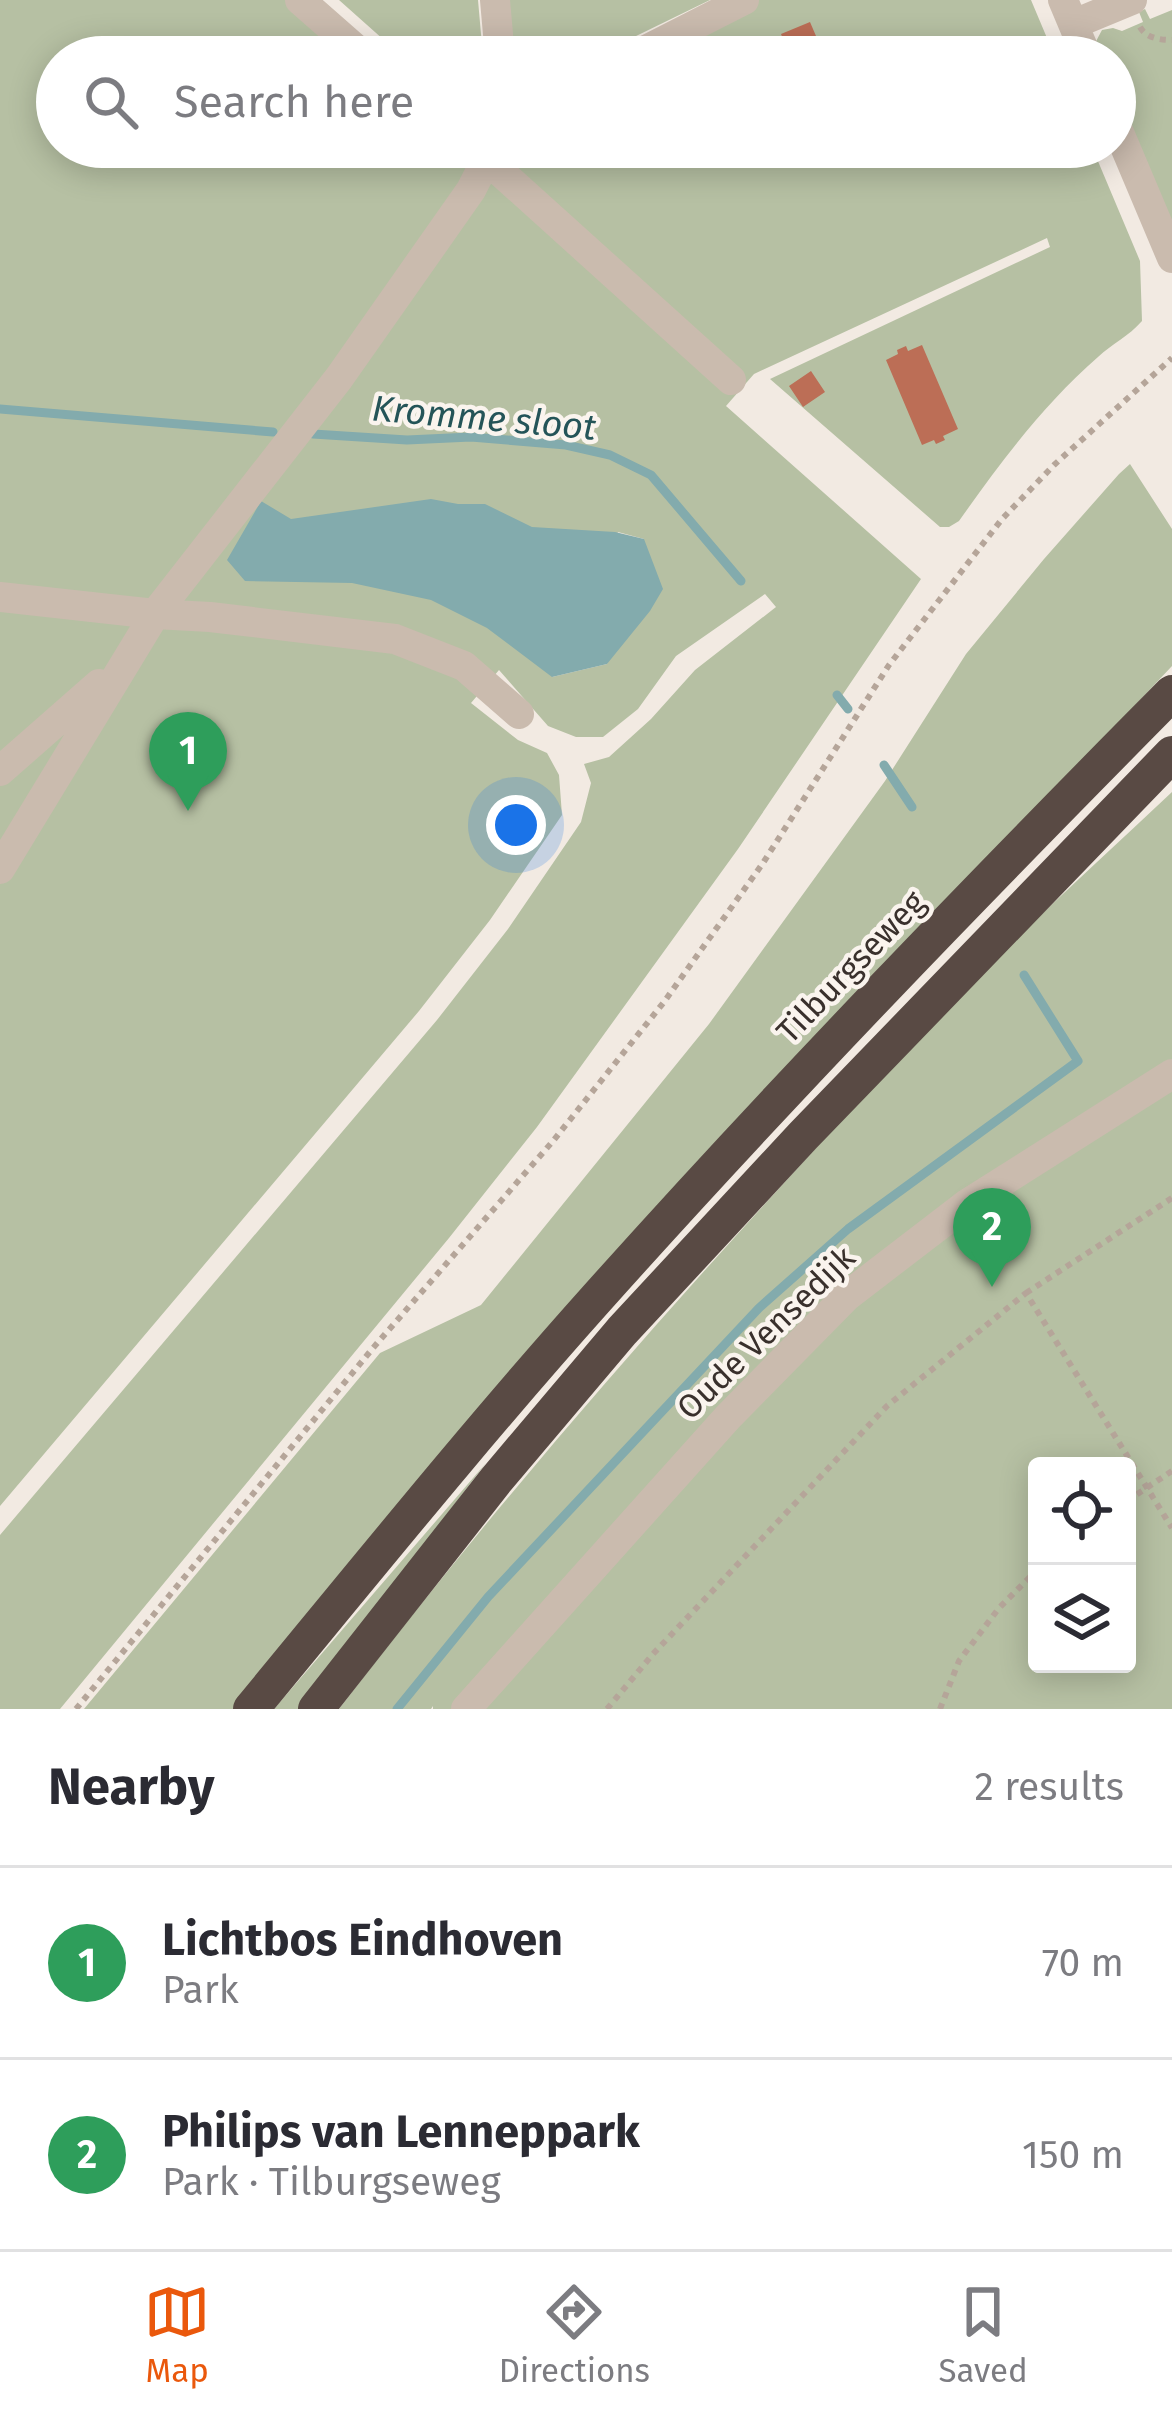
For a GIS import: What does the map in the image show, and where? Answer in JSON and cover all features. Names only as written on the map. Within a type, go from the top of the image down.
[{"type":"highway","name":"Tilburgseweg","points":[[251,1709],[594,1302],[791,1085],[1172,693]]},
{"type":"highway","points":[[316,1709],[496,1480],[622,1331],[819,1119],[1172,754]]},
{"type":"street","points":[[300,0],[341,36]]},
{"type":"street","points":[[495,0],[498,36]]},
{"type":"street","points":[[673,36],[744,0]]},
{"type":"street","points":[[1068,12],[1132,0]]},
{"type":"street","points":[[0,868],[155,614],[339,378],[471,190],[478,168]]},
{"type":"street","points":[[500,168],[542,212],[731,380]]},
{"type":"street","points":[[1134,168],[1172,258]]},
{"type":"street","points":[[0,597],[394,639],[464,666],[519,714]]},
{"type":"street","points":[[0,771],[126,661]]},
{"type":"street","name":"Oude Vensedijk","points":[[466,1709],[728,1417],[847,1296],[967,1204],[1138,1109],[1172,1074]]},
{"type":"path","points":[[76,1709],[664,1002],[763,863],[889,665],[1002,519],[1172,358]]},
{"type":"path","points":[[608,1709],[887,1406],[1026,1293],[1172,1198]]},
{"type":"path","points":[[1026,1293],[1172,1528]]},
{"type":"path","points":[[1136,1494],[1172,1471]]},
{"type":"path","points":[[940,1709],[958,1661],[1028,1579]]},
{"type":"green space","points":[[0,0],[322,0],[362,36],[36,36],[36,168],[1101,168],[1140,261],[1142,321],[1059,394],[959,521],[949,527],[940,527],[770,379],[1050,247],[1047,238],[754,374],[726,406],[921,579],[738,849],[537,1127],[449,1238],[60,1709],[0,1709],[0,1535],[437,1020],[508,929],[581,822],[591,783],[584,764],[609,757],[695,670],[776,607],[765,594],[676,656],[638,709],[603,737],[576,737],[548,726],[499,670],[471,703],[518,740],[547,753],[559,775],[562,815],[490,920],[419,1011],[0,1506]],"holes":[[[618,532],[644,539],[607,664],[552,677]]]},
{"type":"green space","points":[[339,0],[478,0],[481,36],[379,36]]},
{"type":"green space","points":[[506,0],[710,0],[636,36],[509,36]]},
{"type":"green space","points":[[728,0],[1031,0],[1046,36],[655,36]]},
{"type":"green space","points":[[1145,9],[1150,19],[1172,10],[1172,227],[1136,144],[1136,36],[1099,36],[1102,30],[1122,31],[1143,22],[1139,12]]},
{"type":"green space","points":[[1130,464],[1172,529],[1172,666],[513,1376],[233,1709],[84,1709],[380,1353],[481,1305],[709,1024],[885,781],[966,654]]},
{"type":"green space","points":[[1172,792],[1172,1709],[339,1709],[497,1511],[717,1256],[942,1013]]},
{"type":"green space","points":[[486,1463],[298,1709],[274,1709]]},
{"type":"water","points":[[431,499],[485,504],[532,527],[615,532],[644,539],[663,589],[607,664],[552,677],[487,628],[431,600],[352,583],[245,581],[227,560],[261,501],[291,519]]},
{"type":"building","points":[[810,22],[816,36],[782,36]]},
{"type":"building","points":[[922,345],[958,429],[936,444],[934,440],[922,445],[886,360],[906,346],[908,351]]},
{"type":"building","points":[[811,371],[825,392],[803,407],[789,386]]},
{"type":"waterway","name":"Kromme sloot","points":[[0,409],[273,432]]},
{"type":"waterway","name":"Kromme sloot","points":[[313,434],[407,440],[471,437],[566,445],[610,455],[651,475],[741,581]]},
{"type":"waterway","name":"Kromme sloot","points":[[837,695],[848,709]]},
{"type":"waterway","points":[[884,765],[912,807]]},
{"type":"waterway","points":[[397,1709],[488,1597],[759,1308],[848,1229],[1078,1061],[1024,975]]},
{"type":"place","name":"Lichtbos Eindhoven","points":[[188,811]]},
{"type":"place","name":"Philips van Lenneppark","points":[[992,1287]]}]
